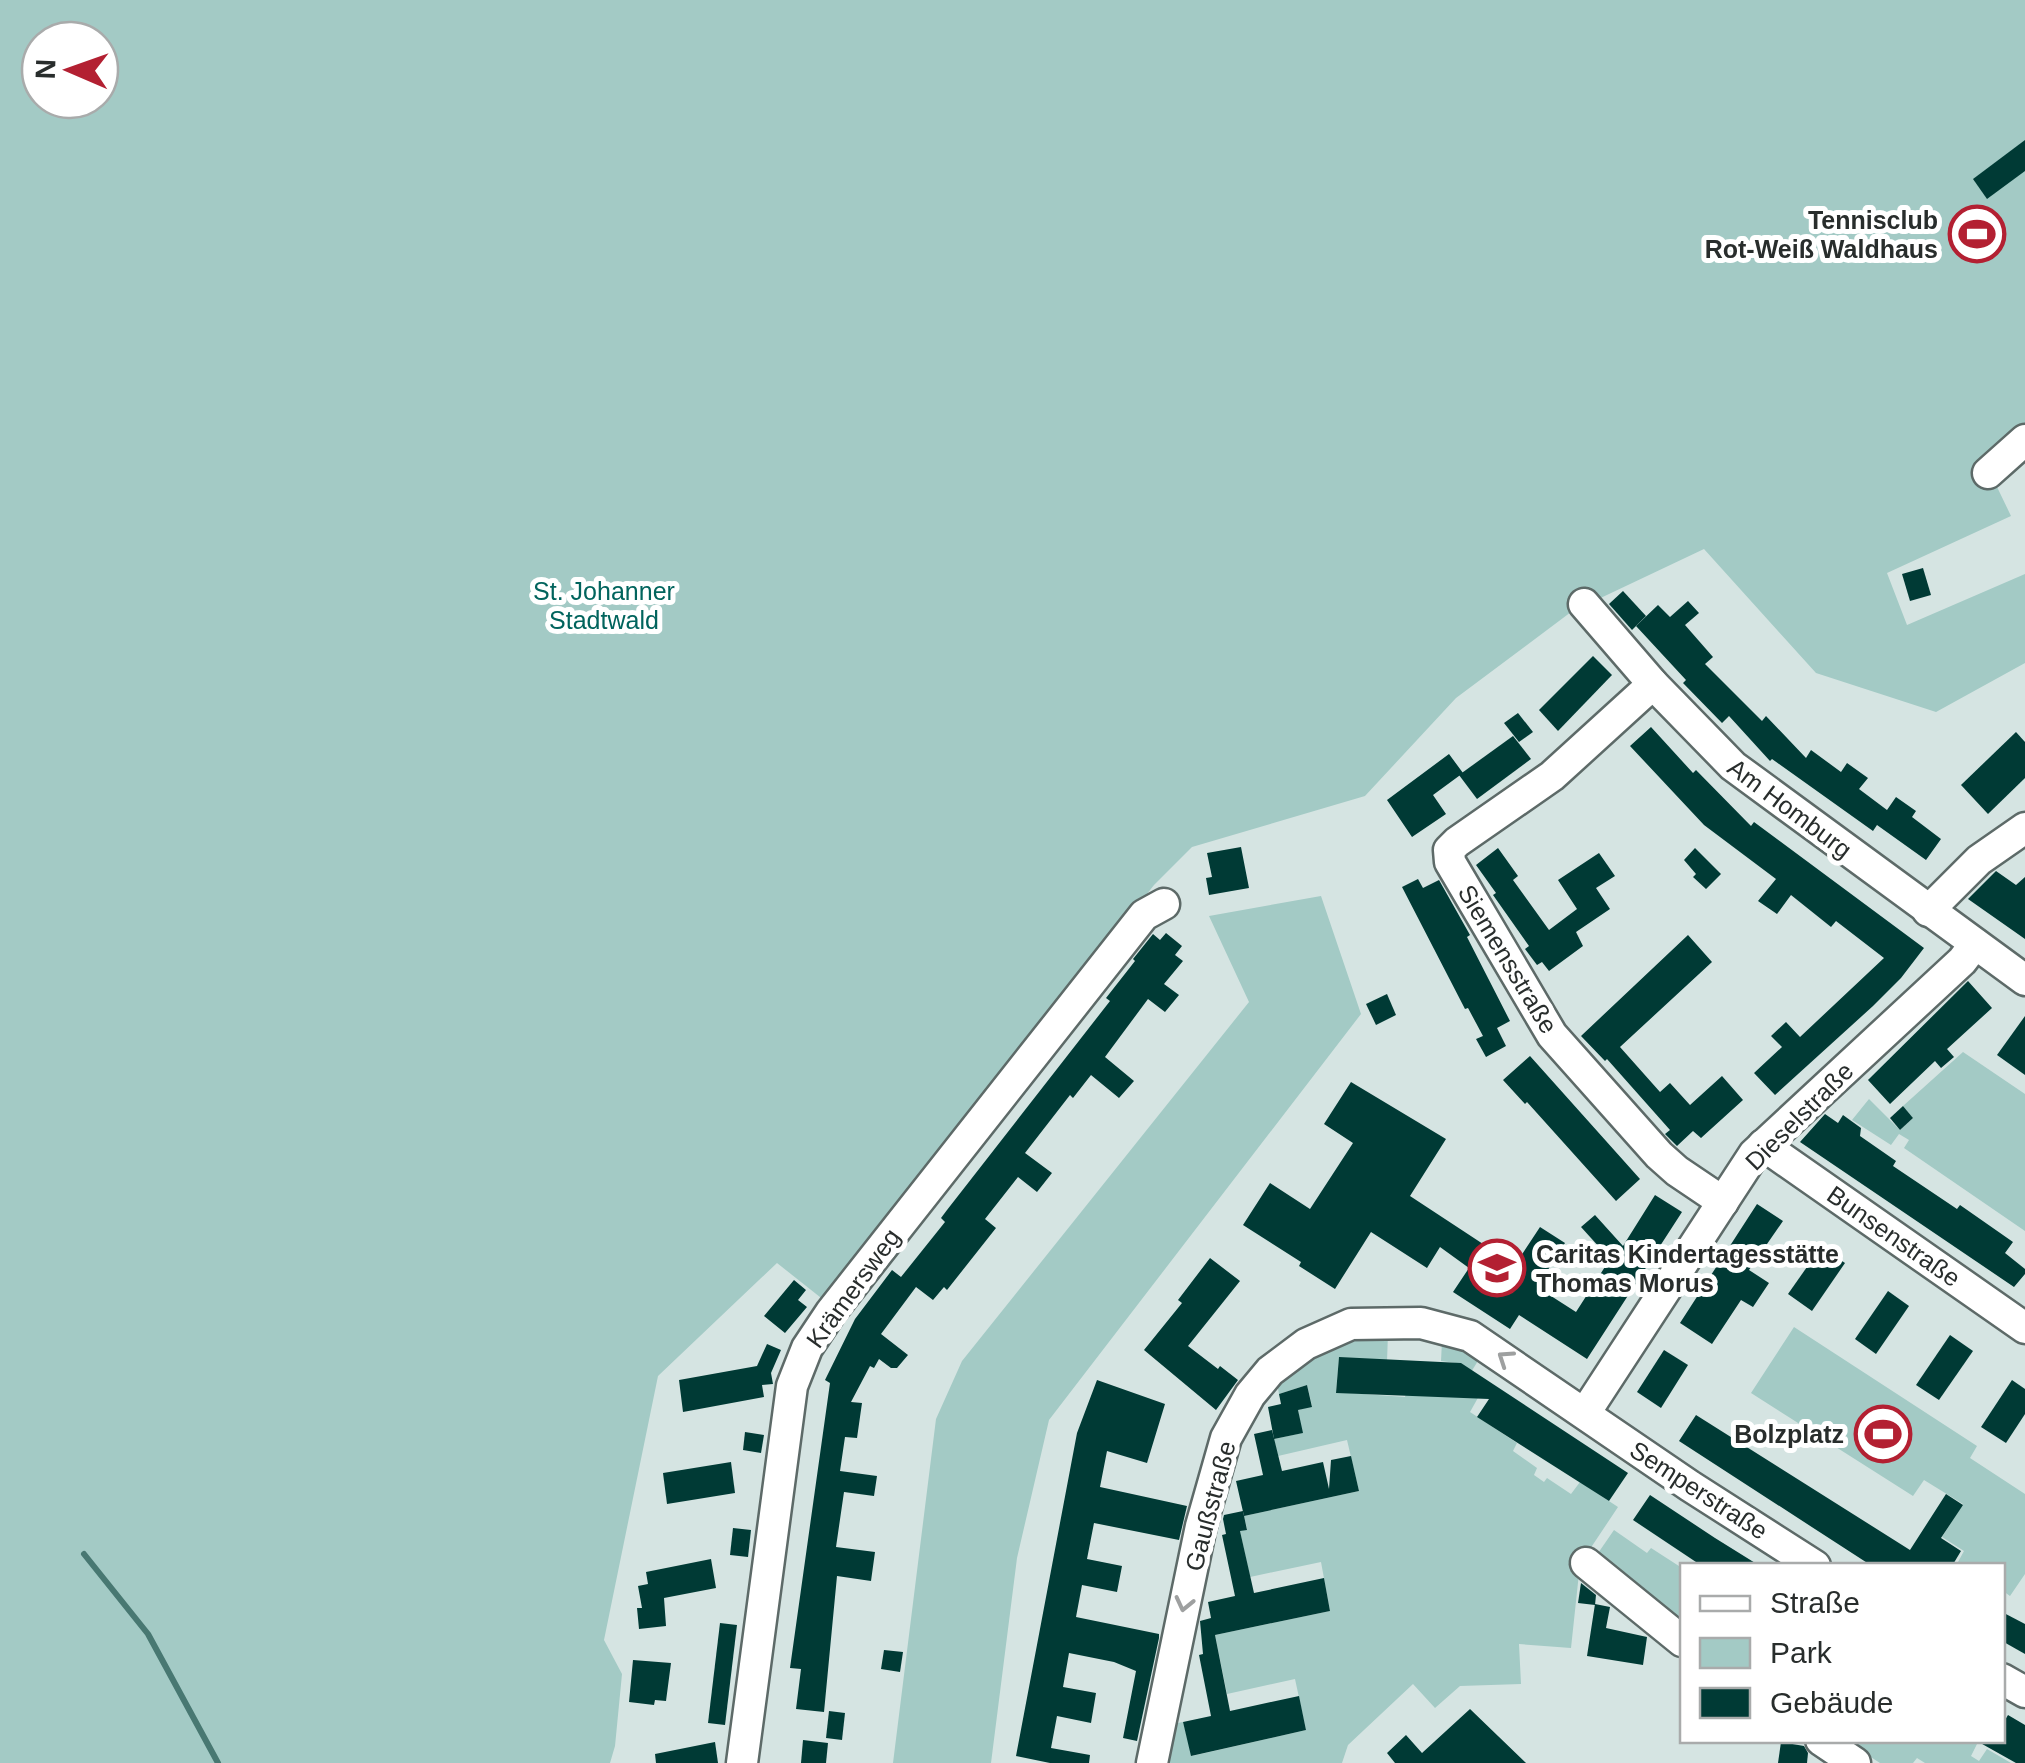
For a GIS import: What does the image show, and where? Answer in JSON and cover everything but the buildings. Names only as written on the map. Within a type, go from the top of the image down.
[{"type":"street","points":[[1988,473],[2025,440]]},
{"type":"street","name":"Am Homburg","points":[[1584,604],[1708,743],[1759,788],[2025,980]]},
{"type":"street","name":"Siemensstraße","points":[[1653,684],[1552,776],[1457,842],[1449,850],[1450,862],[1552,1035],[1677,1172],[1723,1202]]},
{"type":"street","points":[[1928,911],[1979,860],[2025,828]]},
{"type":"street","name":"Krämersweg","points":[[742,1763],[792,1386],[807,1348],[876,1253],[1144,915],[1164,904]]},
{"type":"street","name":"Dieselstraße","points":[[1585,1413],[1762,1145],[1962,961],[1975,944]]},
{"type":"street","name":"Bunsenstraße","points":[[1762,1145],[2025,1328]]},
{"type":"street","name":"Gaußstraße","points":[[1152,1763],[1205,1510],[1220,1457],[1244,1404],[1284,1359],[1316,1338],[1352,1324],[1422,1322],[1470,1336],[1585,1413]]},
{"type":"street","name":"Semperstraße","points":[[1585,1413],[1809,1563]]},
{"type":"street","points":[[1586,1563],[1680,1640]]},
{"type":"street","points":[[1825,1743],[1854,1763]]},
{"type":"green space","name":"St. Johanner Stadtwald","points":[[0,0],[2025,0],[2025,426],[1985,462],[2011,516],[1887,573],[1907,625],[2025,574],[2025,663],[1936,712],[1816,673],[1704,549],[1571,612],[1456,698],[1365,796],[1192,847],[1154,885],[825,1301],[777,1263],[658,1376],[604,1640],[622,1674],[610,1763],[0,1763]]},
{"type":"green space","points":[[1321,896],[1361,1014],[1049,1420],[1017,1558],[991,1763],[893,1763],[936,1419],[962,1361],[1249,1002],[1209,916]]},
{"type":"green space","points":[[1963,1052],[2025,1094],[2025,1231],[1904,1148],[1909,1140],[1899,1134],[1891,1145],[1852,1120],[1869,1099],[1900,1130],[1913,1118],[1903,1106]]},
{"type":"green space","points":[[1794,1327],[1977,1446],[1970,1458],[2025,1494],[2025,1574],[2010,1596],[2005,1592],[2005,1563],[1960,1563],[1964,1551],[1942,1537],[1963,1504],[1924,1480],[1913,1496],[1751,1393]]},
{"type":"green space","points":[[1388,1334],[1387,1361],[1339,1358],[1336,1392],[1454,1396],[1456,1363],[1441,1361],[1442,1341],[1481,1356],[1463,1385],[1479,1396],[1470,1412],[1517,1443],[1513,1451],[1537,1468],[1534,1475],[1544,1482],[1547,1478],[1571,1494],[1580,1482],[1618,1507],[1580,1564],[1571,1648],[1519,1644],[1521,1684],[1460,1686],[1435,1708],[1413,1684],[1348,1745],[1342,1763],[1163,1763],[1172,1724],[1183,1722],[1192,1756],[1306,1730],[1295,1679],[1227,1694],[1215,1635],[1330,1611],[1321,1562],[1250,1577],[1240,1531],[1247,1529],[1244,1516],[1359,1491],[1347,1440],[1278,1456],[1274,1439],[1302,1433],[1298,1410],[1312,1406],[1307,1385],[1279,1394],[1277,1383],[1328,1350]]},
{"type":"green space","points":[[1614,1530],[1647,1553],[1651,1548],[1680,1567],[1680,1625],[1594,1559]]},
{"type":"green space","points":[[1849,1743],[1975,1743],[1971,1756],[1979,1761],[1987,1749],[2011,1763],[1925,1763],[1917,1758],[1913,1763],[1880,1763]]},
{"type":"waterway","points":[[84,1554],[148,1634],[218,1763]]},
{"type":"place","name":"Tennisclub Rot-Weiß Waldhaus","points":[[1977,234]]},
{"type":"place","name":"Caritas Kindertagesstätte Thomas Morus","points":[[1497,1268]]},
{"type":"place","name":"Bolzplatz","points":[[1883,1434]]}]
